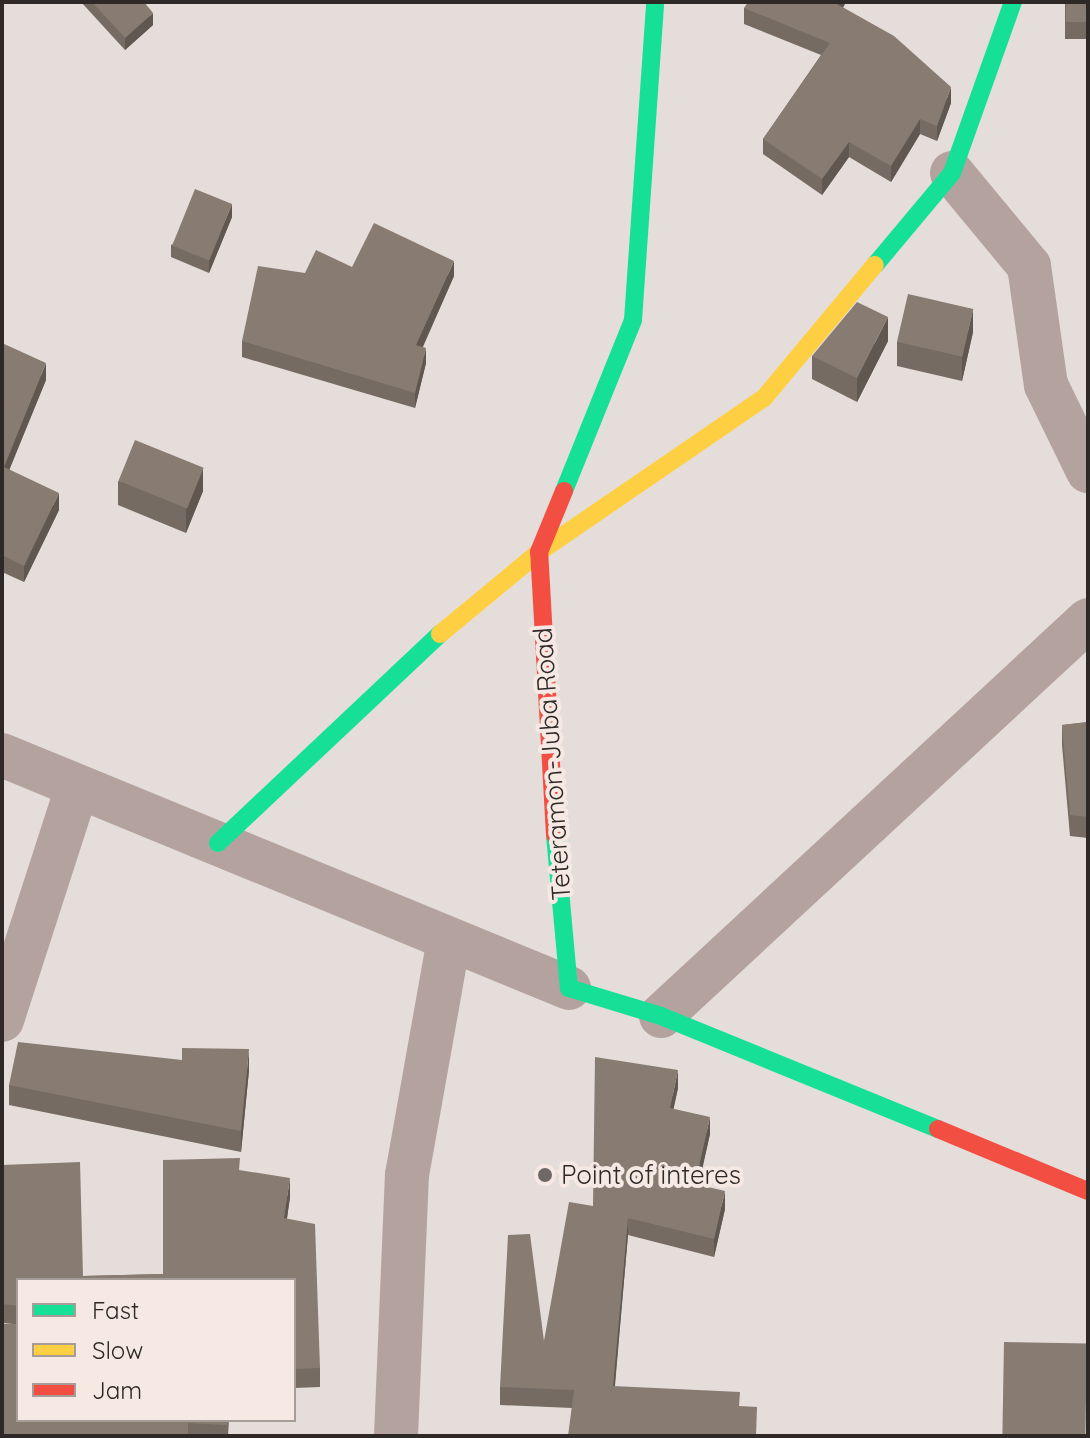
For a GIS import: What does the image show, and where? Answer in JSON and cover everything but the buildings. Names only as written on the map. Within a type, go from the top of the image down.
[{"type":"street","name":"Teteramon-Juba Road","points":[[569,988],[546,744],[539,552],[633,320],[655,2]]},
{"type":"street","points":[[218,843],[329,744],[401,667],[539,552],[764,398],[952,173],[1013,2]]},
{"type":"street","points":[[952,173],[1029,266],[1046,385],[1088,471]]},
{"type":"street","points":[[661,1016],[1088,620]]},
{"type":"street","points":[[2,755],[449,940],[569,988],[661,1016],[1088,1191]]},
{"type":"street","points":[[2,1020],[77,788]]},
{"type":"street","points":[[396,1436],[407,1175],[449,940]]},
{"type":"traffic: fast","points":[[564,491],[633,320],[655,2]]},
{"type":"traffic: fast","points":[[875,265],[952,173],[1013,2]]},
{"type":"traffic: fast","points":[[218,843],[440,634]]},
{"type":"traffic: fast","points":[[555,835],[569,988],[661,1016],[938,1129]]},
{"type":"traffic: slow","points":[[440,634],[539,552],[764,398],[875,265]]},
{"type":"traffic: jam","points":[[555,835],[539,552],[564,491]]},
{"type":"traffic: jam","points":[[938,1129],[1088,1191]]},
{"type":"place","name":"Point of interes","points":[[545,1175]]}]
